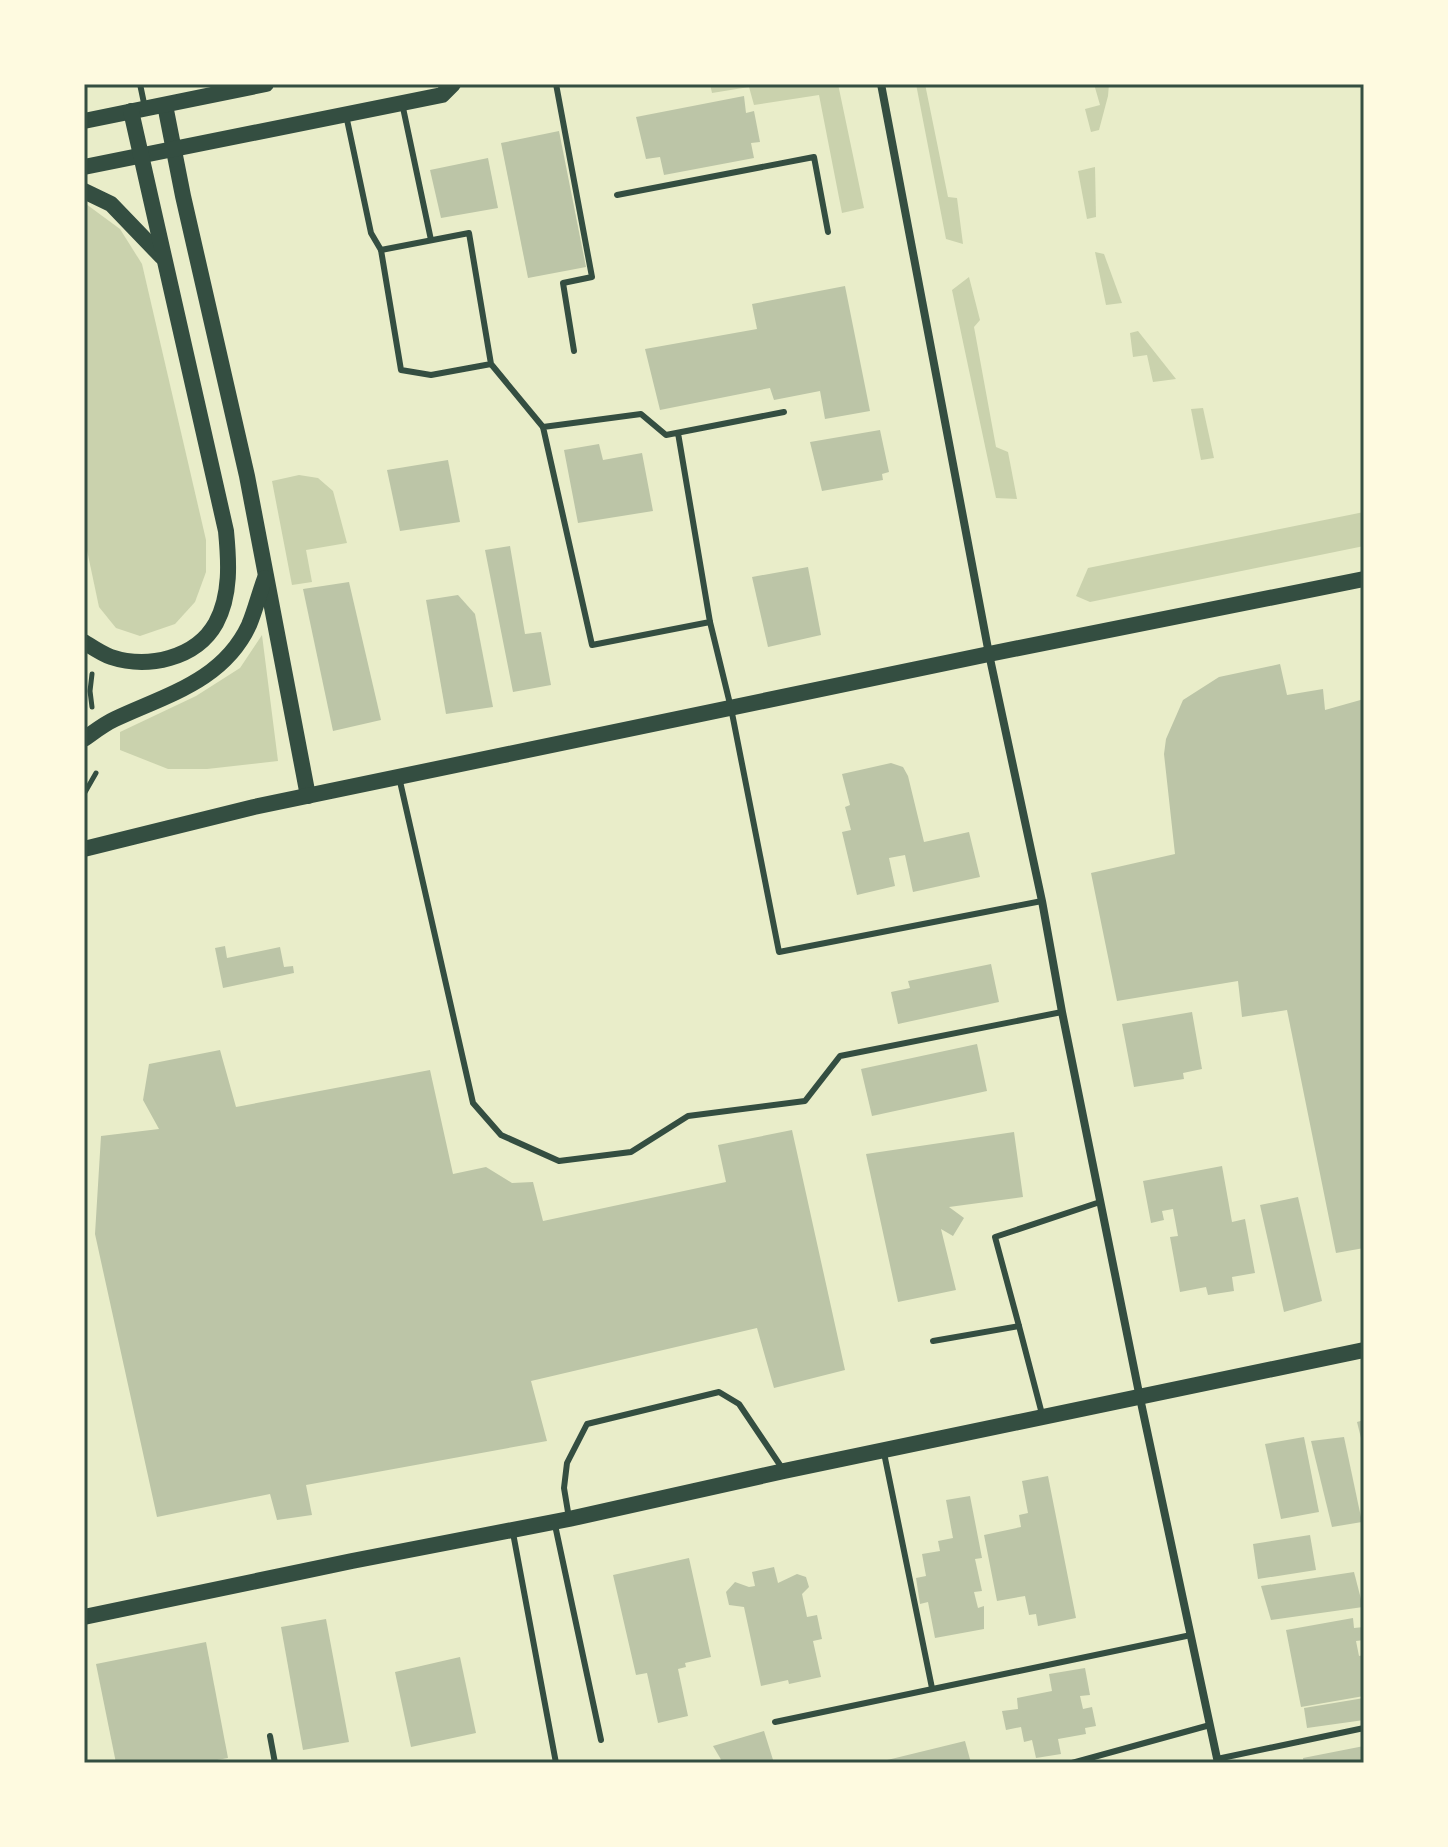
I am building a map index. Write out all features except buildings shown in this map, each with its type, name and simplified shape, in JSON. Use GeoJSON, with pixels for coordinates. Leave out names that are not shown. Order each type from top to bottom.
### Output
{"type":"FeatureCollection","features":[{"type":"Feature","properties":{"kind":"main road"},"geometry":{"type":"LineString","coordinates":[[84,121],[266,84]]}},
{"type":"Feature","properties":{"kind":"main road"},"geometry":{"type":"LineString","coordinates":[[84,167],[442,95],[453,84]]}},
{"type":"Feature","properties":{"kind":"main road"},"geometry":{"type":"LineString","coordinates":[[165,105],[247,476],[308,796]]}},
{"type":"Feature","properties":{"kind":"main road"},"geometry":{"type":"LineString","coordinates":[[84,642],[111,657],[142,663],[172,658],[197,645],[215,624],[224,598],[229,564],[226,531],[140,156],[138,110]]}},
{"type":"Feature","properties":{"kind":"main road"},"geometry":{"type":"LineString","coordinates":[[84,191],[111,204],[164,258]]}},
{"type":"Feature","properties":{"kind":"main road"},"geometry":{"type":"LineString","coordinates":[[84,739],[111,720],[186,688],[218,666],[248,627],[265,576]]}},
{"type":"Feature","properties":{"kind":"main road"},"geometry":{"type":"LineString","coordinates":[[84,849],[254,807],[1364,579]]}},
{"type":"Feature","properties":{"kind":"main road"},"geometry":{"type":"LineString","coordinates":[[84,1617],[562,1520],[1364,1350]]}},
{"type":"Feature","properties":{"kind":"street"},"geometry":{"type":"LineString","coordinates":[[881,84],[989,654],[1042,901],[1140,1398],[1218,1761]]}},
{"type":"Feature","properties":{"kind":"lane"},"geometry":{"type":"LineString","coordinates":[[138,110],[140,84]]}},
{"type":"Feature","properties":{"kind":"lane"},"geometry":{"type":"LineString","coordinates":[[556,84],[592,277],[563,283],[574,351]]}},
{"type":"Feature","properties":{"kind":"lane"},"geometry":{"type":"LineString","coordinates":[[402,102],[431,240]]}},
{"type":"Feature","properties":{"kind":"lane"},"geometry":{"type":"LineString","coordinates":[[345,114],[371,233],[381,250],[401,370],[431,375],[491,364]]}},
{"type":"Feature","properties":{"kind":"lane"},"geometry":{"type":"LineString","coordinates":[[617,195],[814,157],[828,232]]}},
{"type":"Feature","properties":{"kind":"lane"},"geometry":{"type":"LineString","coordinates":[[381,250],[469,233],[491,364],[543,427],[592,645],[710,622]]}},
{"type":"Feature","properties":{"kind":"lane"},"geometry":{"type":"LineString","coordinates":[[543,427],[641,414],[666,435],[784,412]]}},
{"type":"Feature","properties":{"kind":"lane"},"geometry":{"type":"LineString","coordinates":[[678,433],[710,622],[731,708],[779,952],[1042,901]]}},
{"type":"Feature","properties":{"kind":"lane"},"geometry":{"type":"LineString","coordinates":[[399,777],[473,1103],[501,1135],[559,1161],[631,1152],[688,1116],[805,1101],[840,1056],[1062,1012]]}},
{"type":"Feature","properties":{"kind":"lane"},"geometry":{"type":"LineString","coordinates":[[1043,1417],[995,1237],[1100,1202]]}},
{"type":"Feature","properties":{"kind":"lane"},"geometry":{"type":"LineString","coordinates":[[933,1341],[1019,1326]]}},
{"type":"Feature","properties":{"kind":"lane"},"geometry":{"type":"LineString","coordinates":[[601,1740],[562,1520],[567,1463],[587,1424],[719,1392],[739,1404],[784,1471]]}},
{"type":"Feature","properties":{"kind":"lane"},"geometry":{"type":"LineString","coordinates":[[884,1451],[932,1688]]}},
{"type":"Feature","properties":{"kind":"lane"},"geometry":{"type":"LineString","coordinates":[[513,1530],[556,1763]]}},
{"type":"Feature","properties":{"kind":"lane"},"geometry":{"type":"LineString","coordinates":[[775,1722],[1191,1635]]}},
{"type":"Feature","properties":{"kind":"lane"},"geometry":{"type":"LineString","coordinates":[[1072,1763],[1210,1725]]}},
{"type":"Feature","properties":{"kind":"lane"},"geometry":{"type":"LineString","coordinates":[[1218,1761],[1364,1728]]}},
{"type":"Feature","properties":{"kind":"lane"},"geometry":{"type":"LineString","coordinates":[[270,1736],[275,1763]]}},
{"type":"Feature","properties":{"kind":"path"},"geometry":{"type":"LineString","coordinates":[[92,715],[90,691],[93,665]]}},
{"type":"Feature","properties":{"kind":"path"},"geometry":{"type":"LineString","coordinates":[[84,794],[96,773]]}},
{"type":"Feature","properties":{"kind":"green space"},"geometry":{"type":"Polygon","coordinates":[[[710,84],[838,84],[864,208],[842,213],[819,95],[754,105],[749,87],[712,93],[710,84]]]}},
{"type":"Feature","properties":{"kind":"green space"},"geometry":{"type":"Polygon","coordinates":[[[916,84],[925,84],[948,197],[957,198],[963,244],[946,239],[916,84]]]}},
{"type":"Feature","properties":{"kind":"green space"},"geometry":{"type":"Polygon","coordinates":[[[1094,84],[1109,84],[1099,130],[1091,132],[1085,109],[1100,105],[1094,84]]]}},
{"type":"Feature","properties":{"kind":"green space"},"geometry":{"type":"Polygon","coordinates":[[[1095,167],[1096,217],[1087,219],[1078,171],[1095,167]]]}},
{"type":"Feature","properties":{"kind":"green space"},"geometry":{"type":"Polygon","coordinates":[[[84,204],[120,229],[142,264],[206,540],[206,572],[195,602],[175,624],[140,636],[116,628],[99,607],[84,536],[84,204]]]}},
{"type":"Feature","properties":{"kind":"green space"},"geometry":{"type":"Polygon","coordinates":[[[1095,252],[1104,254],[1122,303],[1106,305],[1095,252]]]}},
{"type":"Feature","properties":{"kind":"green space"},"geometry":{"type":"Polygon","coordinates":[[[969,277],[980,320],[974,327],[996,447],[1008,452],[1017,499],[996,498],[952,290],[969,277]]]}},
{"type":"Feature","properties":{"kind":"green space"},"geometry":{"type":"Polygon","coordinates":[[[1138,331],[1176,379],[1153,382],[1147,355],[1133,357],[1130,333],[1138,331]]]}},
{"type":"Feature","properties":{"kind":"green space"},"geometry":{"type":"Polygon","coordinates":[[[1203,408],[1214,458],[1201,460],[1191,409],[1203,408]]]}},
{"type":"Feature","properties":{"kind":"green space"},"geometry":{"type":"Polygon","coordinates":[[[299,475],[318,478],[333,491],[347,543],[306,550],[312,582],[292,585],[272,481],[299,475]]]}},
{"type":"Feature","properties":{"kind":"green space"},"geometry":{"type":"Polygon","coordinates":[[[1364,512],[1364,546],[1090,602],[1076,596],[1088,568],[1364,512]]]}},
{"type":"Feature","properties":{"kind":"green space"},"geometry":{"type":"Polygon","coordinates":[[[262,635],[278,761],[207,769],[168,769],[120,750],[120,732],[196,696],[240,668],[262,635]]]}}]}
